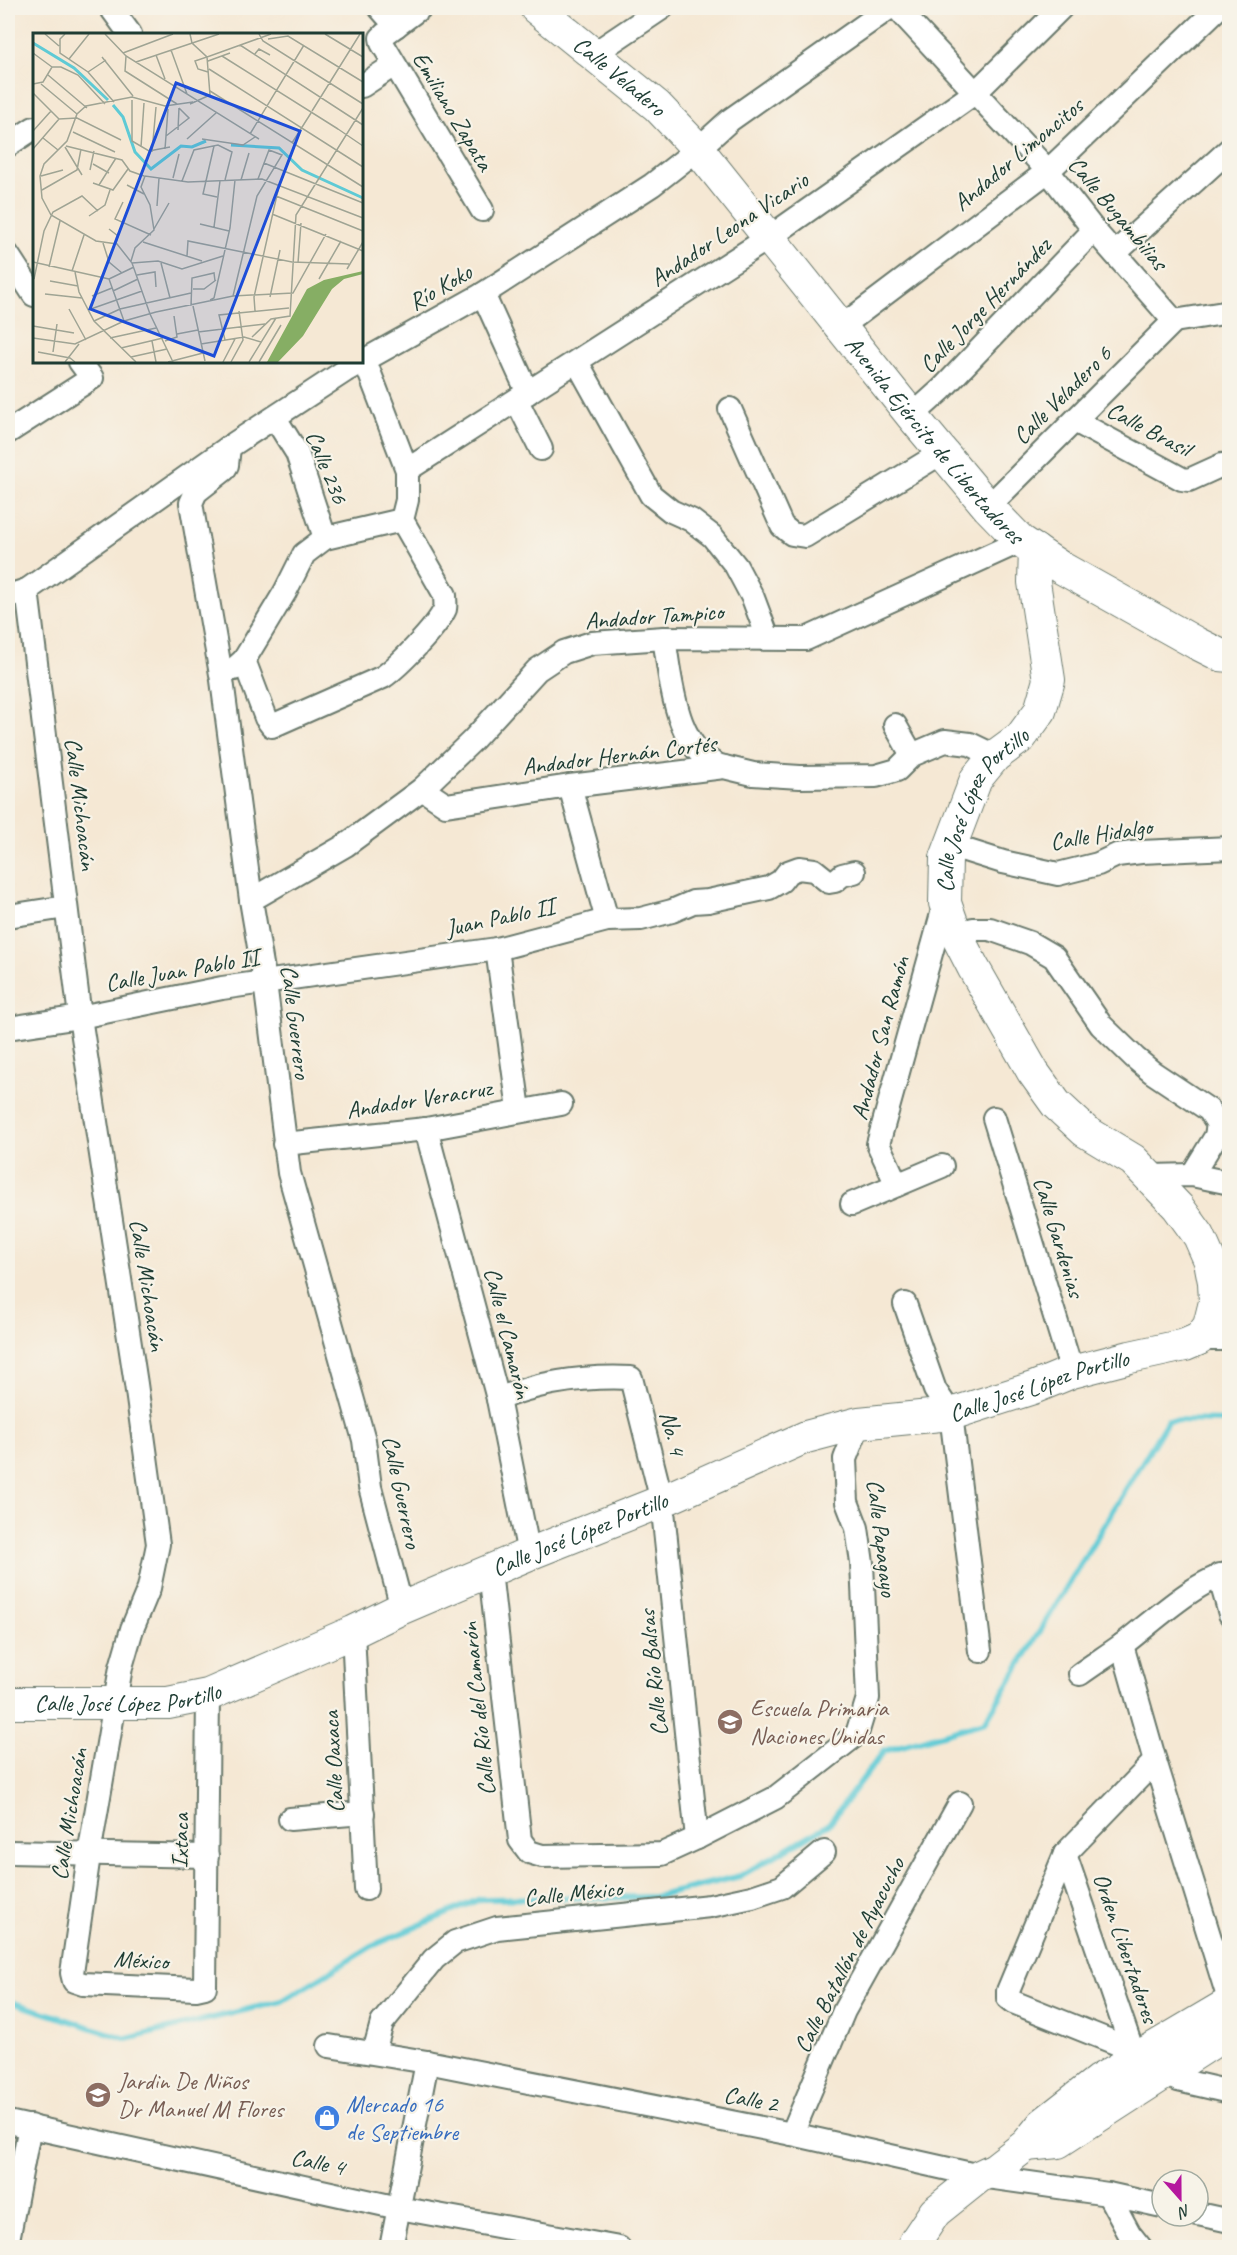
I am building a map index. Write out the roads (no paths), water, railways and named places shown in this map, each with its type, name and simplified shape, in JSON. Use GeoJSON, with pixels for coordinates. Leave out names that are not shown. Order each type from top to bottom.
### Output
{"type":"FeatureCollection","features":[{"type":"Feature","properties":{"kind":"street"},"geometry":{"type":"LineString","coordinates":[[111,8],[129,33]]}},
{"type":"Feature","properties":{"kind":"street","name":"Emiliano Zapata"},"geometry":{"type":"LineString","coordinates":[[380,8],[388,32],[394,65],[482,210]]}},
{"type":"Feature","properties":{"kind":"street"},"geometry":{"type":"LineString","coordinates":[[388,32],[420,8]]}},
{"type":"Feature","properties":{"kind":"street","name":"Calle Veladero"},"geometry":{"type":"LineString","coordinates":[[536,8],[657,106],[698,149]]}},
{"type":"Feature","properties":{"kind":"street"},"geometry":{"type":"LineString","coordinates":[[594,53],[662,8]]}},
{"type":"Feature","properties":{"kind":"street","name":"Río Koko"},"geometry":{"type":"LineString","coordinates":[[363,357],[483,294],[652,185],[730,120],[889,8]]}},
{"type":"Feature","properties":{"kind":"street","name":"Calle Bugambilias"},"geometry":{"type":"LineString","coordinates":[[897,8],[1048,171],[1094,230],[1174,321]]}},
{"type":"Feature","properties":{"kind":"street","name":"Andador Leona Vicario"},"geometry":{"type":"LineString","coordinates":[[407,470],[770,237],[976,92],[1060,8]]}},
{"type":"Feature","properties":{"kind":"street","name":"Andador Limoncitos"},"geometry":{"type":"LineString","coordinates":[[841,327],[1048,171],[1218,8]]}},
{"type":"Feature","properties":{"kind":"street"},"geometry":{"type":"LineString","coordinates":[[363,85],[394,65]]}},
{"type":"Feature","properties":{"kind":"street"},"geometry":{"type":"LineString","coordinates":[[8,145],[33,129]]}},
{"type":"Feature","properties":{"kind":"street","name":"Avenida Ejército de Libertadores"},"geometry":{"type":"LineString","coordinates":[[698,149],[988,507],[1028,545],[1060,567],[1229,660]]}},
{"type":"Feature","properties":{"kind":"street"},"geometry":{"type":"LineString","coordinates":[[1115,254],[1230,149]]}},
{"type":"Feature","properties":{"kind":"street","name":"Calle Jorge Hernández"},"geometry":{"type":"LineString","coordinates":[[912,416],[942,389],[1094,230]]}},
{"type":"Feature","properties":{"kind":"street"},"geometry":{"type":"LineString","coordinates":[[8,255],[33,293]]}},
{"type":"Feature","properties":{"kind":"street"},"geometry":{"type":"LineString","coordinates":[[483,294],[541,449]]}},
{"type":"Feature","properties":{"kind":"street"},"geometry":{"type":"LineString","coordinates":[[1174,321],[1230,312]]}},
{"type":"Feature","properties":{"kind":"street","name":"Calle Veladero 6"},"geometry":{"type":"LineString","coordinates":[[988,507],[1174,321]]}},
{"type":"Feature","properties":{"kind":"street"},"geometry":{"type":"LineString","coordinates":[[577,362],[651,495],[671,511],[691,520],[712,536],[736,566],[753,598],[768,638]]}},
{"type":"Feature","properties":{"kind":"street"},"geometry":{"type":"LineString","coordinates":[[243,660],[266,718],[272,726],[383,677],[398,666],[441,616],[446,607],[445,595],[402,520],[406,500],[407,470],[350,364]]}},
{"type":"Feature","properties":{"kind":"street","name":"Río Koko"},"geometry":{"type":"LineString","coordinates":[[17,593],[229,447],[275,418],[350,364]]}},
{"type":"Feature","properties":{"kind":"street"},"geometry":{"type":"LineString","coordinates":[[8,432],[86,370]]}},
{"type":"Feature","properties":{"kind":"street"},"geometry":{"type":"LineString","coordinates":[[730,409],[782,526],[792,534],[806,536],[943,452]]}},
{"type":"Feature","properties":{"kind":"street","name":"Calle 236"},"geometry":{"type":"LineString","coordinates":[[275,418],[297,453],[325,538]]}},
{"type":"Feature","properties":{"kind":"street","name":"Calle Brasil"},"geometry":{"type":"LineString","coordinates":[[1075,421],[1182,479],[1189,480],[1222,465],[1230,471]]}},
{"type":"Feature","properties":{"kind":"street","name":"Calle Guerrero"},"geometry":{"type":"LineString","coordinates":[[229,447],[227,465],[224,470],[196,492],[191,503],[222,680],[251,900],[265,982],[284,1144],[289,1173],[364,1440],[370,1487],[402,1608]]}},
{"type":"Feature","properties":{"kind":"street"},"geometry":{"type":"LineString","coordinates":[[222,680],[243,660],[285,592],[304,554],[325,538],[402,520]]}},
{"type":"Feature","properties":{"kind":"street","name":"Andador Tampico"},"geometry":{"type":"LineString","coordinates":[[251,900],[346,845],[422,789],[473,740],[537,670],[564,652],[592,643],[664,638],[806,639],[1028,545]]}},
{"type":"Feature","properties":{"kind":"street","name":"Calle José López Portillo"},"geometry":{"type":"LineString","coordinates":[[8,1703],[114,1705],[168,1703],[208,1695],[353,1632],[402,1608],[662,1501],[806,1437],[859,1423],[951,1414],[1033,1388],[1072,1372],[1185,1346],[1199,1339],[1209,1326],[1215,1302],[1210,1261],[1199,1236],[1178,1207],[1134,1160],[1085,1131],[1056,1104],[1033,1072],[956,934],[945,903],[946,858],[949,845],[976,779],[995,756],[1020,737],[1041,711],[1049,680],[1028,545]]}},
{"type":"Feature","properties":{"kind":"street","name":"Calle Michoacán"},"geometry":{"type":"LineString","coordinates":[[17,593],[66,907],[80,1017],[158,1544],[149,1588],[132,1629],[121,1667],[89,1855],[72,1973],[74,1982]]}},
{"type":"Feature","properties":{"kind":"street"},"geometry":{"type":"LineString","coordinates":[[664,638],[673,694],[683,725],[698,753],[724,767]]}},
{"type":"Feature","properties":{"kind":"street"},"geometry":{"type":"LineString","coordinates":[[894,725],[912,755]]}},
{"type":"Feature","properties":{"kind":"street","name":"Andador Hernán Cortés"},"geometry":{"type":"LineString","coordinates":[[422,789],[446,805],[570,786],[724,767],[753,774],[800,777],[876,776],[897,770],[912,755],[945,741],[970,744],[995,756]]}},
{"type":"Feature","properties":{"kind":"street"},"geometry":{"type":"LineString","coordinates":[[570,786],[608,920],[640,919],[672,911],[693,902],[708,902],[769,888],[781,881],[788,872],[799,868],[813,870],[829,882],[854,872]]}},
{"type":"Feature","properties":{"kind":"street","name":"Calle Hidalgo"},"geometry":{"type":"LineString","coordinates":[[949,845],[1002,862],[1058,874],[1098,864],[1117,855],[1230,848]]}},
{"type":"Feature","properties":{"kind":"street","name":"Andador San Ramón"},"geometry":{"type":"LineString","coordinates":[[897,1185],[878,1144],[945,903]]}},
{"type":"Feature","properties":{"kind":"street"},"geometry":{"type":"LineString","coordinates":[[8,916],[66,907]]}},
{"type":"Feature","properties":{"kind":"street","name":"Juan Pablo II"},"geometry":{"type":"LineString","coordinates":[[402,963],[497,949],[608,920]]}},
{"type":"Feature","properties":{"kind":"street"},"geometry":{"type":"LineString","coordinates":[[956,934],[973,929],[990,929],[1030,944],[1054,957],[1101,1025],[1135,1058],[1170,1085],[1209,1110],[1218,1124],[1216,1136],[1192,1174]]}},
{"type":"Feature","properties":{"kind":"street"},"geometry":{"type":"LineString","coordinates":[[497,949],[519,1110]]}},
{"type":"Feature","properties":{"kind":"street","name":"Calle Juan Pablo II"},"geometry":{"type":"LineString","coordinates":[[8,1028],[80,1017],[222,988],[402,963]]}},
{"type":"Feature","properties":{"kind":"street","name":"Andador Veracruz"},"geometry":{"type":"LineString","coordinates":[[284,1144],[426,1129],[561,1104]]}},
{"type":"Feature","properties":{"kind":"street","name":"Calle Gardenias"},"geometry":{"type":"LineString","coordinates":[[994,1118],[1072,1372]]}},
{"type":"Feature","properties":{"kind":"street","name":"Calle el Camarón"},"geometry":{"type":"LineString","coordinates":[[426,1129],[498,1399],[529,1554]]}},
{"type":"Feature","properties":{"kind":"street"},"geometry":{"type":"LineString","coordinates":[[852,1204],[942,1166]]}},
{"type":"Feature","properties":{"kind":"street"},"geometry":{"type":"LineString","coordinates":[[1151,1176],[1192,1174],[1230,1183]]}},
{"type":"Feature","properties":{"kind":"street"},"geometry":{"type":"LineString","coordinates":[[905,1304],[935,1390],[951,1414],[980,1651]]}},
{"type":"Feature","properties":{"kind":"street"},"geometry":{"type":"LineString","coordinates":[[1199,1339],[1230,1339]]}},
{"type":"Feature","properties":{"kind":"street","name":"No. 4"},"geometry":{"type":"LineString","coordinates":[[498,1399],[551,1383],[584,1378],[631,1377],[662,1501]]}},
{"type":"Feature","properties":{"kind":"street","name":"Calle Papagayo"},"geometry":{"type":"LineString","coordinates":[[520,1840],[528,1852],[542,1856],[662,1854],[697,1839],[775,1798],[857,1734],[868,1698],[862,1563],[857,1528],[847,1502],[845,1459],[859,1423]]}},
{"type":"Feature","properties":{"kind":"street","name":"Calle Río Balsas"},"geometry":{"type":"LineString","coordinates":[[662,1501],[697,1839]]}},
{"type":"Feature","properties":{"kind":"street","name":"Calle Río del Camarón"},"geometry":{"type":"LineString","coordinates":[[490,1571],[520,1840]]}},
{"type":"Feature","properties":{"kind":"street"},"geometry":{"type":"LineString","coordinates":[[1080,1674],[1122,1645],[1166,1610],[1224,1574],[1230,1614]]}},
{"type":"Feature","properties":{"kind":"street","name":"Calle Oaxaca"},"geometry":{"type":"LineString","coordinates":[[353,1632],[366,1889]]}},
{"type":"Feature","properties":{"kind":"street"},"geometry":{"type":"LineString","coordinates":[[914,2247],[935,2212],[980,2176],[994,2169],[1026,2145],[1043,2124],[1098,2081],[1134,2055],[1230,2003],[1155,1761],[1122,1645]]}},
{"type":"Feature","properties":{"kind":"street","name":"Ixtaca"},"geometry":{"type":"LineString","coordinates":[[205,1987],[208,1695]]}},
{"type":"Feature","properties":{"kind":"street"},"geometry":{"type":"LineString","coordinates":[[1134,2055],[1013,2002],[1008,1998],[1008,1991],[1065,1854],[1155,1761]]}},
{"type":"Feature","properties":{"kind":"street","name":"Calle Batallón de Ayacucho"},"geometry":{"type":"LineString","coordinates":[[792,2134],[844,2011],[960,1803]]}},
{"type":"Feature","properties":{"kind":"street"},"geometry":{"type":"LineString","coordinates":[[290,1819],[363,1813]]}},
{"type":"Feature","properties":{"kind":"street"},"geometry":{"type":"LineString","coordinates":[[8,1852],[207,1856]]}},
{"type":"Feature","properties":{"kind":"street","name":"Calle México"},"geometry":{"type":"LineString","coordinates":[[374,2052],[382,2023],[434,1959],[455,1942],[497,1928],[710,1906],[752,1897],[782,1887],[824,1852]]}},
{"type":"Feature","properties":{"kind":"street","name":"Orden Libertadores"},"geometry":{"type":"LineString","coordinates":[[1065,1854],[1134,2055]]}},
{"type":"Feature","properties":{"kind":"street","name":"México"},"geometry":{"type":"LineString","coordinates":[[74,1982],[184,1989],[205,1987]]}},
{"type":"Feature","properties":{"kind":"street"},"geometry":{"type":"LineString","coordinates":[[1026,2145],[1058,2142],[1230,2031]]}},
{"type":"Feature","properties":{"kind":"street","name":"Calle 2"},"geometry":{"type":"LineString","coordinates":[[329,2046],[427,2062],[792,2134],[980,2176],[1108,2194],[1150,2203]]}},
{"type":"Feature","properties":{"kind":"street"},"geometry":{"type":"LineString","coordinates":[[391,2247],[427,2062]]}},
{"type":"Feature","properties":{"kind":"street"},"geometry":{"type":"LineString","coordinates":[[1163,2073],[1178,2080],[1230,2092]]}},
{"type":"Feature","properties":{"kind":"street","name":"Calle 4"},"geometry":{"type":"LineString","coordinates":[[8,2122],[399,2208],[619,2247]]}},
{"type":"Feature","properties":{"kind":"street"},"geometry":{"type":"LineString","coordinates":[[8,2240],[30,2126]]}},
{"type":"Feature","properties":{"kind":"street"},"geometry":{"type":"LineString","coordinates":[[1108,2194],[1129,2233],[1142,2247]]}},
{"type":"Feature","properties":{"kind":"street"},"geometry":{"type":"LineString","coordinates":[[1210,2217],[1230,2221]]}},
{"type":"Feature","properties":{"kind":"waterway"},"geometry":{"type":"LineString","coordinates":[[8,2001],[127,2039],[282,2001],[372,1946],[480,1899],[655,1897],[740,1876],[828,1825],[884,1751],[985,1722],[1168,1420],[1230,1421]]}},
{"type":"Feature","properties":{"kind":"place","name":"Escuela Primaria Naciones Unidas"},"geometry":{"type":"Point","coordinates":[730,1722]}},
{"type":"Feature","properties":{"kind":"place","name":"Jardin De Niños Dr Manuel M Flores"},"geometry":{"type":"Point","coordinates":[98,2095]}},
{"type":"Feature","properties":{"kind":"place","name":"Mercado 16 de Septiembre"},"geometry":{"type":"Point","coordinates":[327,2118]}}]}
